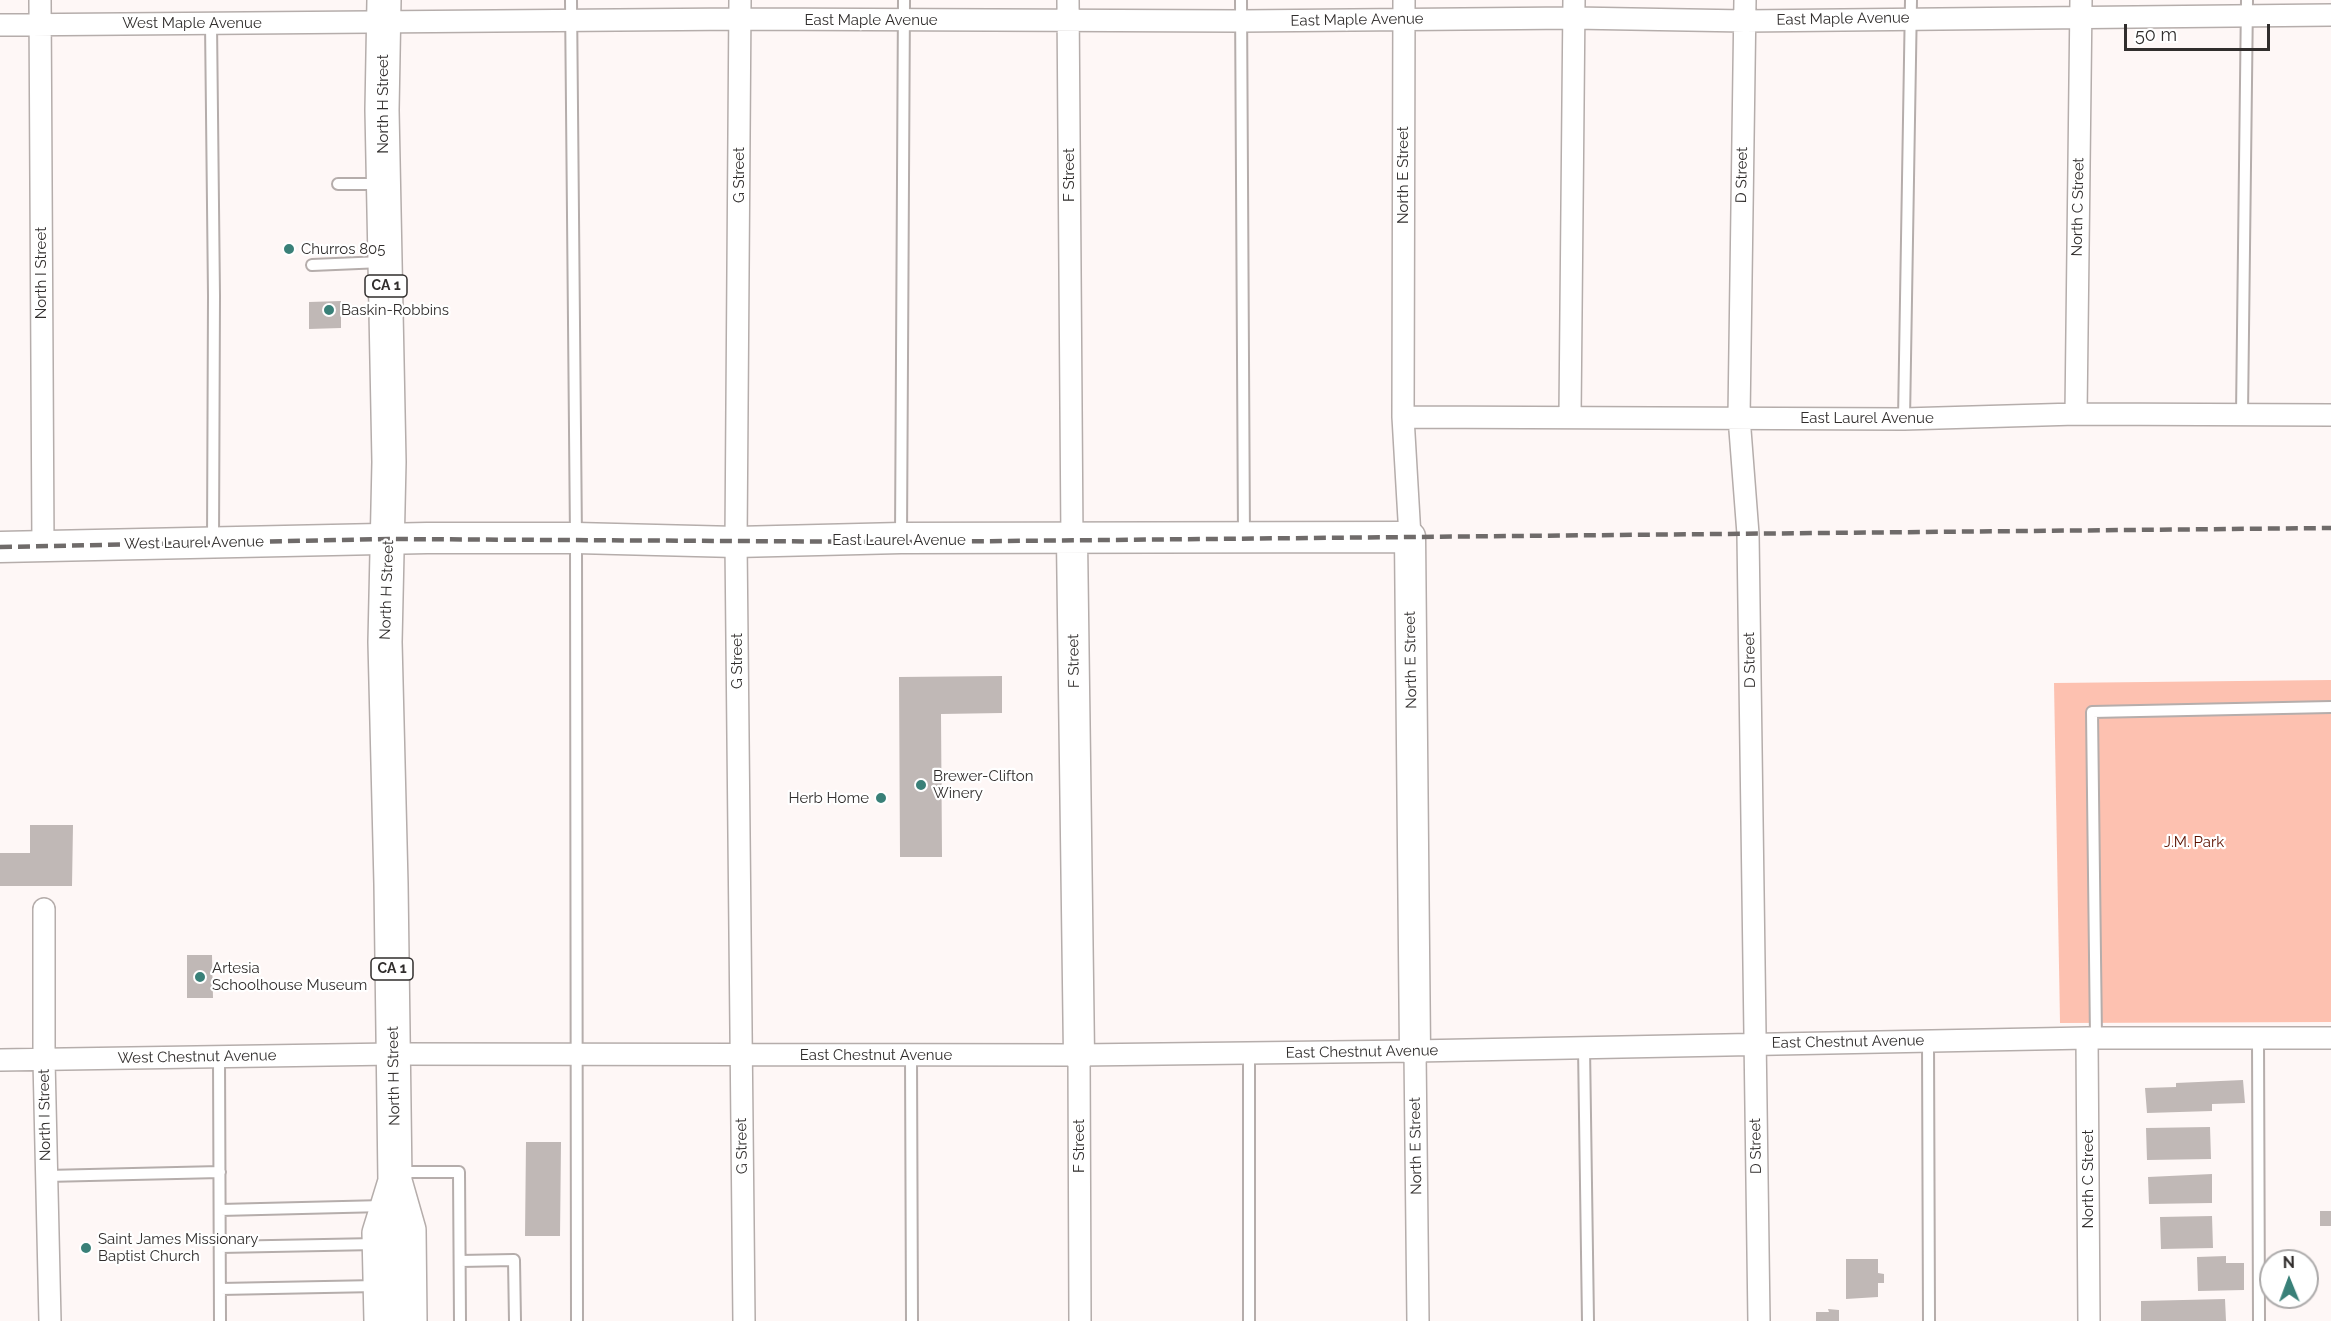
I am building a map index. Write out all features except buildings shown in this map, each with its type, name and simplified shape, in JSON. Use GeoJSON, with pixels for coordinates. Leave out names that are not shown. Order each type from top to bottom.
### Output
{"type":"FeatureCollection","features":[{"type":"Feature","properties":{"kind":"highway","name":"North H Street"},"geometry":{"type":"LineString","coordinates":[[381,1321],[379,1233],[392,1186],[393,1054],[385,642],[389,539],[384,11]]}},
{"type":"Feature","properties":{"kind":"highway","name":"North H Street"},"geometry":{"type":"LineString","coordinates":[[392,1186],[409,1230],[410,1321]]}},
{"type":"Feature","properties":{"kind":"street","name":"North I Street"},"geometry":{"type":"LineString","coordinates":[[40,0],[43,546]]}},
{"type":"Feature","properties":{"kind":"street","name":"North C Street"},"geometry":{"type":"LineString","coordinates":[[2076,414],[2081,8]]}},
{"type":"Feature","properties":{"kind":"street","name":"G Street"},"geometry":{"type":"LineString","coordinates":[[740,9],[736,542],[744,1321]]}},
{"type":"Feature","properties":{"kind":"street","name":"East Maple Avenue"},"geometry":{"type":"LineString","coordinates":[[384,11],[1068,10],[1241,21],[1403,9],[2247,9],[2331,15]]}},
{"type":"Feature","properties":{"kind":"street","name":"North E Street"},"geometry":{"type":"LineString","coordinates":[[1403,9],[1403,417],[1410,537],[1418,1321]]}},
{"type":"Feature","properties":{"kind":"street"},"geometry":{"type":"LineString","coordinates":[[1570,416],[1574,9]]}},
{"type":"Feature","properties":{"kind":"street","name":"F Street"},"geometry":{"type":"LineString","coordinates":[[1068,10],[1080,1321]]}},
{"type":"Feature","properties":{"kind":"street","name":"D Street"},"geometry":{"type":"LineString","coordinates":[[1745,10],[1738,417],[1748,534],[1759,1321]]}},
{"type":"Feature","properties":{"kind":"street","name":"West Maple Avenue"},"geometry":{"type":"LineString","coordinates":[[0,25],[211,23],[384,11]]}},
{"type":"Feature","properties":{"kind":"street","name":"East Laurel Avenue"},"geometry":{"type":"LineString","coordinates":[[1403,417],[1904,419],[2076,414],[2331,415]]}},
{"type":"Feature","properties":{"kind":"street","name":"East Laurel Avenue"},"geometry":{"type":"LineString","coordinates":[[389,539],[576,538],[736,542],[1410,537]]}},
{"type":"Feature","properties":{"kind":"street","name":"West Laurel Avenue"},"geometry":{"type":"LineString","coordinates":[[0,547],[389,539]]}},
{"type":"Feature","properties":{"kind":"street","name":"North I Street"},"geometry":{"type":"LineString","coordinates":[[44,909],[44,1060],[50,1321]]}},
{"type":"Feature","properties":{"kind":"street","name":"North C Street"},"geometry":{"type":"LineString","coordinates":[[2089,1321],[2092,1038]]}},
{"type":"Feature","properties":{"kind":"street","name":"East Chestnut Avenue"},"geometry":{"type":"LineString","coordinates":[[393,1054],[1078,1055],[2092,1038],[2331,1038]]}},
{"type":"Feature","properties":{"kind":"street","name":"West Chestnut Avenue"},"geometry":{"type":"LineString","coordinates":[[0,1060],[393,1054]]}},
{"type":"Feature","properties":{"kind":"lane"},"geometry":{"type":"LineString","coordinates":[[1241,0],[1244,539]]}},
{"type":"Feature","properties":{"kind":"lane"},"geometry":{"type":"LineString","coordinates":[[1904,419],[1911,9]]}},
{"type":"Feature","properties":{"kind":"lane"},"geometry":{"type":"LineString","coordinates":[[2242,414],[2247,9]]}},
{"type":"Feature","properties":{"kind":"lane"},"geometry":{"type":"LineString","coordinates":[[571,10],[576,538],[577,1321]]}},
{"type":"Feature","properties":{"kind":"lane"},"geometry":{"type":"LineString","coordinates":[[901,540],[904,10]]}},
{"type":"Feature","properties":{"kind":"lane"},"geometry":{"type":"LineString","coordinates":[[211,23],[214,285],[213,543]]}},
{"type":"Feature","properties":{"kind":"lane"},"geometry":{"type":"LineString","coordinates":[[338,184],[384,184]]}},
{"type":"Feature","properties":{"kind":"lane"},"geometry":{"type":"LineString","coordinates":[[312,265],[385,262]]}},
{"type":"Feature","properties":{"kind":"lane"},"geometry":{"type":"LineString","coordinates":[[2092,1038],[2092,711],[2331,707]]}},
{"type":"Feature","properties":{"kind":"lane"},"geometry":{"type":"LineString","coordinates":[[2258,1038],[2259,1321]]}},
{"type":"Feature","properties":{"kind":"lane"},"geometry":{"type":"LineString","coordinates":[[1928,1041],[1929,1321]]}},
{"type":"Feature","properties":{"kind":"lane"},"geometry":{"type":"LineString","coordinates":[[1584,1047],[1587,1321]]}},
{"type":"Feature","properties":{"kind":"lane"},"geometry":{"type":"LineString","coordinates":[[1249,1053],[1249,1321]]}},
{"type":"Feature","properties":{"kind":"lane"},"geometry":{"type":"LineString","coordinates":[[911,1055],[912,1321]]}},
{"type":"Feature","properties":{"kind":"lane"},"geometry":{"type":"LineString","coordinates":[[219,1057],[220,1321]]}},
{"type":"Feature","properties":{"kind":"lane"},"geometry":{"type":"LineString","coordinates":[[46,1176],[220,1172]]}},
{"type":"Feature","properties":{"kind":"lane"},"geometry":{"type":"LineString","coordinates":[[220,1210],[392,1186],[459,1173],[460,1321]]}},
{"type":"Feature","properties":{"kind":"lane"},"geometry":{"type":"LineString","coordinates":[[220,1247],[380,1244]]}},
{"type":"Feature","properties":{"kind":"lane"},"geometry":{"type":"LineString","coordinates":[[460,1262],[514,1260],[515,1321]]}},
{"type":"Feature","properties":{"kind":"lane"},"geometry":{"type":"LineString","coordinates":[[220,1288],[380,1286]]}},
{"type":"Feature","properties":{"kind":"green space","name":"J.M. Park"},"geometry":{"type":"Polygon","coordinates":[[[2331,680],[2331,1022],[2060,1023],[2054,683],[2331,680]]]}},
{"type":"Feature","properties":{"kind":"railway"},"geometry":{"type":"LineString","coordinates":[[0,547],[389,539],[901,542],[2331,528]]}},
{"type":"Feature","properties":{"kind":"place","name":"Churros 805"},"geometry":{"type":"Point","coordinates":[289,249]}},
{"type":"Feature","properties":{"kind":"place","name":"Baskin-Robbins"},"geometry":{"type":"Point","coordinates":[329,310]}},
{"type":"Feature","properties":{"kind":"place","name":"Brewer-Clifton Winery"},"geometry":{"type":"Point","coordinates":[921,785]}},
{"type":"Feature","properties":{"kind":"place","name":"Herb Home"},"geometry":{"type":"Point","coordinates":[881,798]}},
{"type":"Feature","properties":{"kind":"place","name":"Artesia Schoolhouse Museum"},"geometry":{"type":"Point","coordinates":[200,977]}},
{"type":"Feature","properties":{"kind":"place","name":"Saint James Missionary Baptist Church"},"geometry":{"type":"Point","coordinates":[86,1248]}}]}
